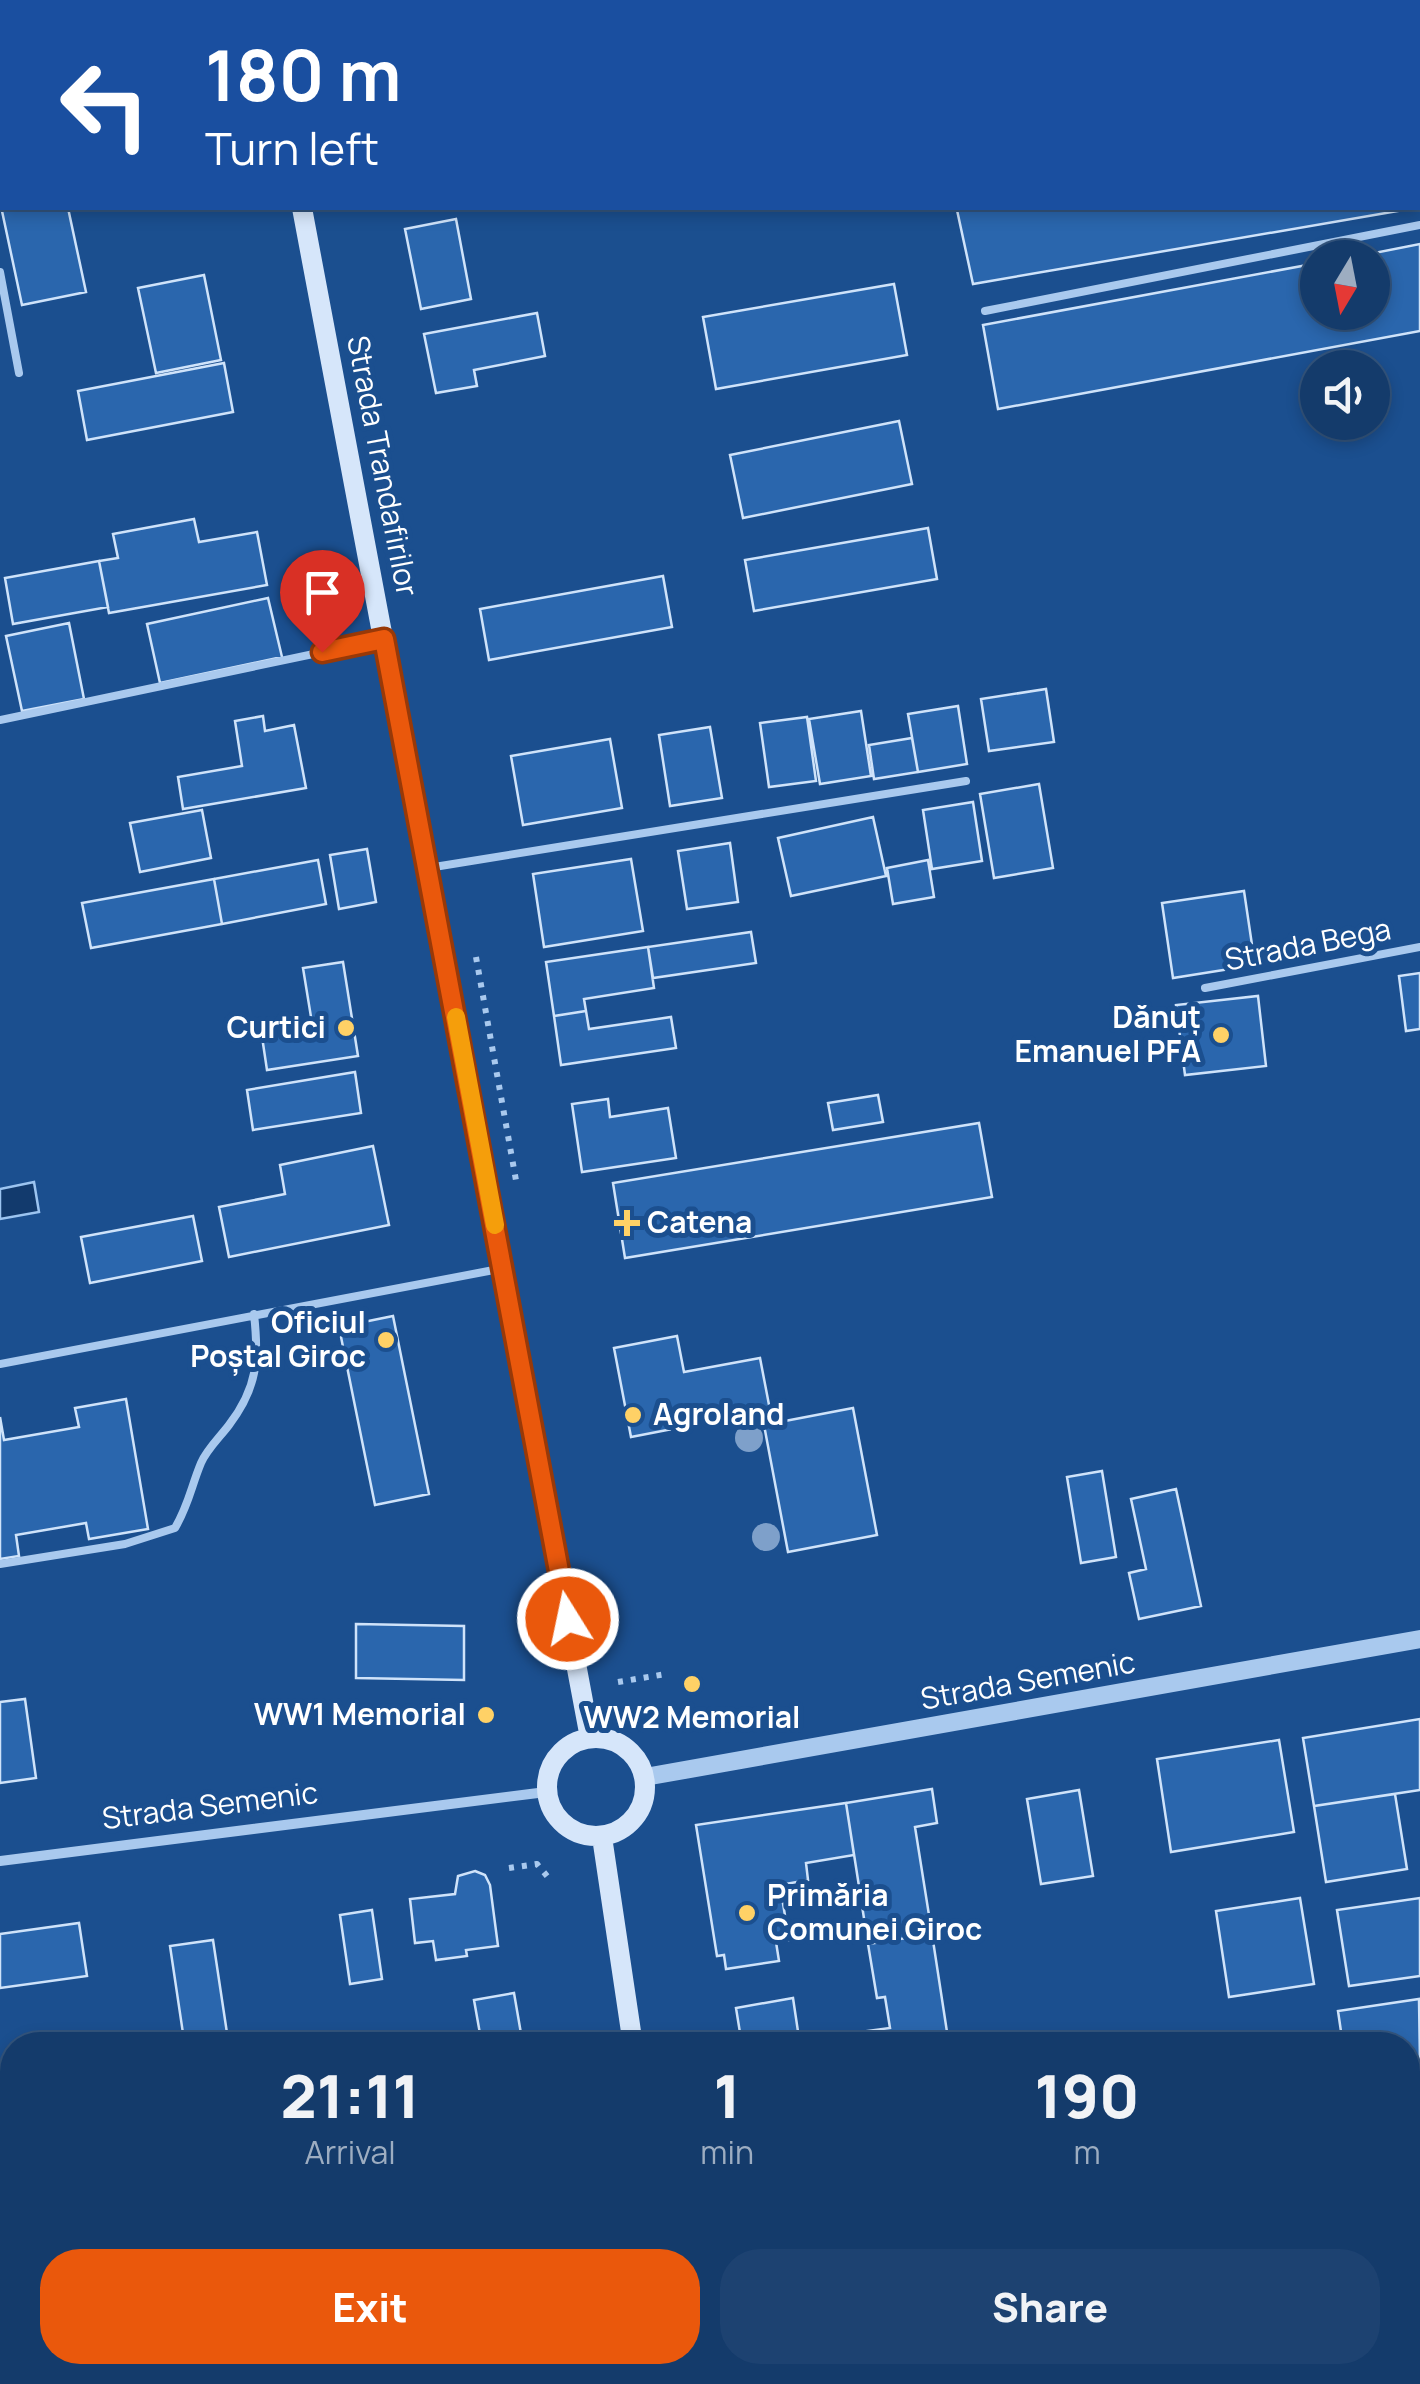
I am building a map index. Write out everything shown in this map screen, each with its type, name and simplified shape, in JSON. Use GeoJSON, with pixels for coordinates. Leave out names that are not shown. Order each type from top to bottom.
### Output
{"type":"FeatureCollection","features":[{"type":"Feature","properties":{"kind":"main road","name":"Strada Trandafirilor"},"geometry":{"type":"LineString","coordinates":[[302,210],[590,1738]]}},
{"type":"Feature","properties":{"kind":"main road"},"geometry":{"type":"LineString","coordinates":[[590,1738],[605,1738],[631,1752],[645,1777],[646,1794],[631,1823],[602,1837],[586,1836],[559,1820],[546,1792],[553,1762],[576,1742],[590,1738]]}},
{"type":"Feature","properties":{"kind":"main road"},"geometry":{"type":"LineString","coordinates":[[602,1837],[631,2032]]}},
{"type":"Feature","properties":{"kind":"street","name":"Strada Semenic"},"geometry":{"type":"LineString","coordinates":[[645,1777],[1420,1639]]}},
{"type":"Feature","properties":{"kind":"street","name":"Strada Semenic"},"geometry":{"type":"LineString","coordinates":[[0,1862],[546,1792]]}},
{"type":"Feature","properties":{"kind":"lane"},"geometry":{"type":"LineString","coordinates":[[985,311],[1420,225]]}},
{"type":"Feature","properties":{"kind":"lane"},"geometry":{"type":"LineString","coordinates":[[0,272],[18,373]]}},
{"type":"Feature","properties":{"kind":"lane"},"geometry":{"type":"LineString","coordinates":[[0,720],[384,639]]}},
{"type":"Feature","properties":{"kind":"lane"},"geometry":{"type":"LineString","coordinates":[[428,868],[966,781]]}},
{"type":"Feature","properties":{"kind":"lane","name":"Strada Bega"},"geometry":{"type":"LineString","coordinates":[[1205,988],[1420,947]]}},
{"type":"Feature","properties":{"kind":"lane"},"geometry":{"type":"LineString","coordinates":[[0,1364],[504,1268]]}},
{"type":"Feature","properties":{"kind":"lane"},"geometry":{"type":"LineString","coordinates":[[0,1564],[125,1544],[174,1528],[189,1504],[202,1460],[232,1422],[251,1384],[259,1358],[254,1314]]}},
{"type":"Feature","properties":{"kind":"path"},"geometry":{"type":"LineString","coordinates":[[618,1682],[666,1674]]}},
{"type":"Feature","properties":{"kind":"path"},"geometry":{"type":"LineString","coordinates":[[509,1868],[537,1864],[552,1882]]}},
{"type":"Feature","properties":{"kind":"water"},"geometry":{"type":"Polygon","coordinates":[[[34,1182],[39,1212],[0,1219],[0,1189],[34,1182]]]}},
{"type":"Feature","properties":{"kind":"building"},"geometry":{"type":"Polygon","coordinates":[[[68,210],[86,292],[22,305],[2,211],[68,210]]]}},
{"type":"Feature","properties":{"kind":"building"},"geometry":{"type":"Polygon","coordinates":[[[957,210],[1403,210],[973,284],[957,210]]]}},
{"type":"Feature","properties":{"kind":"building"},"geometry":{"type":"Polygon","coordinates":[[[456,219],[471,299],[421,309],[405,229],[456,219]]]}},
{"type":"Feature","properties":{"kind":"building"},"geometry":{"type":"Polygon","coordinates":[[[1420,244],[1420,331],[1300,350],[1300,353],[998,409],[983,325],[1300,266],[1300,330],[1390,330],[1390,250],[1420,244]]]}},
{"type":"Feature","properties":{"kind":"building"},"geometry":{"type":"Polygon","coordinates":[[[204,275],[221,360],[156,373],[138,288],[204,275]]]}},
{"type":"Feature","properties":{"kind":"building"},"geometry":{"type":"Polygon","coordinates":[[[894,284],[907,355],[716,389],[703,317],[894,284]]]}},
{"type":"Feature","properties":{"kind":"building"},"geometry":{"type":"Polygon","coordinates":[[[537,313],[545,356],[474,370],[477,386],[436,393],[424,334],[537,313]]]}},
{"type":"Feature","properties":{"kind":"building"},"geometry":{"type":"Polygon","coordinates":[[[224,363],[233,412],[87,440],[78,391],[224,363]]]}},
{"type":"Feature","properties":{"kind":"building"},"geometry":{"type":"Polygon","coordinates":[[[899,421],[912,484],[743,518],[730,455],[899,421]]]}},
{"type":"Feature","properties":{"kind":"building"},"geometry":{"type":"Polygon","coordinates":[[[194,519],[199,542],[257,532],[267,585],[109,613],[99,561],[118,558],[113,534],[194,519]]]}},
{"type":"Feature","properties":{"kind":"building"},"geometry":{"type":"Polygon","coordinates":[[[928,528],[937,579],[754,611],[745,560],[928,528]]]}},
{"type":"Feature","properties":{"kind":"building"},"geometry":{"type":"Polygon","coordinates":[[[99,561],[108,607],[13,624],[5,578],[99,561]]]}},
{"type":"Feature","properties":{"kind":"building"},"geometry":{"type":"Polygon","coordinates":[[[663,576],[672,627],[489,660],[480,609],[663,576]]]}},
{"type":"Feature","properties":{"kind":"building"},"geometry":{"type":"Polygon","coordinates":[[[268,598],[282,657],[160,683],[147,624],[268,598]]]}},
{"type":"Feature","properties":{"kind":"building"},"geometry":{"type":"Polygon","coordinates":[[[69,623],[84,699],[22,711],[6,636],[69,623]]]}},
{"type":"Feature","properties":{"kind":"building"},"geometry":{"type":"Polygon","coordinates":[[[1046,689],[1054,742],[989,751],[981,699],[1046,689]]]}},
{"type":"Feature","properties":{"kind":"building"},"geometry":{"type":"Polygon","coordinates":[[[958,706],[967,764],[918,772],[908,714],[958,706]]]}},
{"type":"Feature","properties":{"kind":"building"},"geometry":{"type":"Polygon","coordinates":[[[861,711],[871,776],[820,784],[809,719],[861,711]]]}},
{"type":"Feature","properties":{"kind":"building"},"geometry":{"type":"Polygon","coordinates":[[[263,716],[265,731],[294,725],[306,788],[183,809],[178,777],[242,766],[235,721],[263,716]]]}},
{"type":"Feature","properties":{"kind":"building"},"geometry":{"type":"Polygon","coordinates":[[[807,717],[816,781],[769,787],[760,723],[807,717]]]}},
{"type":"Feature","properties":{"kind":"building"},"geometry":{"type":"Polygon","coordinates":[[[710,727],[722,798],[670,806],[659,735],[710,727]]]}},
{"type":"Feature","properties":{"kind":"building"},"geometry":{"type":"Polygon","coordinates":[[[912,738],[918,772],[874,779],[869,745],[912,738]]]}},
{"type":"Feature","properties":{"kind":"building"},"geometry":{"type":"Polygon","coordinates":[[[610,739],[622,808],[523,825],[511,756],[610,739]]]}},
{"type":"Feature","properties":{"kind":"building"},"geometry":{"type":"Polygon","coordinates":[[[1039,784],[1053,868],[994,878],[980,794],[1039,784]]]}},
{"type":"Feature","properties":{"kind":"building"},"geometry":{"type":"Polygon","coordinates":[[[973,802],[982,861],[932,869],[923,810],[973,802]]]}},
{"type":"Feature","properties":{"kind":"building"},"geometry":{"type":"Polygon","coordinates":[[[202,810],[211,858],[140,872],[130,823],[202,810]]]}},
{"type":"Feature","properties":{"kind":"building"},"geometry":{"type":"Polygon","coordinates":[[[873,817],[886,876],[791,896],[778,838],[873,817]]]}},
{"type":"Feature","properties":{"kind":"building"},"geometry":{"type":"Polygon","coordinates":[[[730,843],[738,902],[687,909],[678,851],[730,843]]]}},
{"type":"Feature","properties":{"kind":"building"},"geometry":{"type":"Polygon","coordinates":[[[367,849],[376,902],[339,909],[330,855],[367,849]]]}},
{"type":"Feature","properties":{"kind":"building"},"geometry":{"type":"Polygon","coordinates":[[[631,859],[643,931],[544,947],[533,874],[631,859]]]}},
{"type":"Feature","properties":{"kind":"building"},"geometry":{"type":"Polygon","coordinates":[[[318,860],[326,904],[222,924],[214,879],[318,860]]]}},
{"type":"Feature","properties":{"kind":"building"},"geometry":{"type":"Polygon","coordinates":[[[928,860],[934,897],[893,904],[887,868],[928,860]]]}},
{"type":"Feature","properties":{"kind":"building"},"geometry":{"type":"Polygon","coordinates":[[[214,879],[222,924],[91,948],[82,903],[214,879]]]}},
{"type":"Feature","properties":{"kind":"building"},"geometry":{"type":"Polygon","coordinates":[[[1244,891],[1255,965],[1173,978],[1162,903],[1244,891]]]}},
{"type":"Feature","properties":{"kind":"building"},"geometry":{"type":"Polygon","coordinates":[[[751,932],[756,963],[653,978],[648,947],[751,932]]]}},
{"type":"Feature","properties":{"kind":"building"},"geometry":{"type":"Polygon","coordinates":[[[648,947],[654,988],[584,999],[586,1011],[554,1016],[546,962],[648,947]]]}},
{"type":"Feature","properties":{"kind":"building"},"geometry":{"type":"Polygon","coordinates":[[[343,962],[358,1056],[267,1070],[261,1030],[312,1023],[303,968],[343,962]]]}},
{"type":"Feature","properties":{"kind":"building"},"geometry":{"type":"Polygon","coordinates":[[[1420,973],[1420,1029],[1406,1031],[1399,976],[1420,973]]]}},
{"type":"Feature","properties":{"kind":"building","name":"Dănuț Emanuel PFA"},"geometry":{"type":"Polygon","coordinates":[[[1258,996],[1266,1066],[1185,1075],[1176,1005],[1258,996]]]}},
{"type":"Feature","properties":{"kind":"building"},"geometry":{"type":"Polygon","coordinates":[[[586,1011],[589,1029],[671,1017],[676,1048],[561,1065],[554,1016],[586,1011]]]}},
{"type":"Feature","properties":{"kind":"building"},"geometry":{"type":"Polygon","coordinates":[[[355,1072],[361,1113],[253,1130],[247,1090],[355,1072]]]}},
{"type":"Feature","properties":{"kind":"building"},"geometry":{"type":"Polygon","coordinates":[[[878,1095],[883,1122],[833,1130],[828,1103],[878,1095]]]}},
{"type":"Feature","properties":{"kind":"building"},"geometry":{"type":"Polygon","coordinates":[[[608,1099],[610,1117],[668,1108],[676,1158],[582,1172],[572,1104],[608,1099]]]}},
{"type":"Feature","properties":{"kind":"building"},"geometry":{"type":"Polygon","coordinates":[[[979,1123],[992,1197],[625,1258],[613,1183],[979,1123]]]}},
{"type":"Feature","properties":{"kind":"building"},"geometry":{"type":"Polygon","coordinates":[[[373,1146],[389,1225],[229,1257],[219,1207],[285,1194],[280,1165],[373,1146]]]}},
{"type":"Feature","properties":{"kind":"building"},"geometry":{"type":"Polygon","coordinates":[[[193,1216],[202,1261],[90,1283],[81,1237],[193,1216]]]}},
{"type":"Feature","properties":{"kind":"building"},"geometry":{"type":"Polygon","coordinates":[[[393,1316],[429,1494],[375,1505],[339,1327],[393,1316]]]}},
{"type":"Feature","properties":{"kind":"building"},"geometry":{"type":"Polygon","coordinates":[[[677,1336],[684,1372],[760,1358],[770,1410],[631,1437],[614,1348],[677,1336]]]}},
{"type":"Feature","properties":{"kind":"building"},"geometry":{"type":"Polygon","coordinates":[[[126,1399],[148,1529],[89,1539],[86,1523],[16,1535],[19,1556],[0,1559],[0,1417],[4,1440],[79,1427],[75,1408],[126,1399]]]}},
{"type":"Feature","properties":{"kind":"building"},"geometry":{"type":"Polygon","coordinates":[[[853,1408],[877,1535],[788,1552],[764,1425],[853,1408]]]}},
{"type":"Feature","properties":{"kind":"building"},"geometry":{"type":"Polygon","coordinates":[[[1102,1471],[1116,1557],[1081,1563],[1067,1477],[1102,1471]]]}},
{"type":"Feature","properties":{"kind":"building"},"geometry":{"type":"Polygon","coordinates":[[[1176,1489],[1201,1606],[1139,1619],[1129,1573],[1146,1569],[1131,1499],[1176,1489]]]}},
{"type":"Feature","properties":{"kind":"building"},"geometry":{"type":"Polygon","coordinates":[[[356,1624],[464,1626],[464,1680],[356,1678],[356,1624]]]}},
{"type":"Feature","properties":{"kind":"building"},"geometry":{"type":"Polygon","coordinates":[[[25,1699],[36,1778],[0,1783],[0,1702],[25,1699]]]}},
{"type":"Feature","properties":{"kind":"building"},"geometry":{"type":"Polygon","coordinates":[[[1420,1719],[1420,1790],[1314,1806],[1303,1738],[1420,1719]]]}},
{"type":"Feature","properties":{"kind":"building"},"geometry":{"type":"Polygon","coordinates":[[[1279,1740],[1294,1832],[1171,1852],[1157,1759],[1279,1740]]]}},
{"type":"Feature","properties":{"kind":"building"},"geometry":{"type":"Polygon","coordinates":[[[932,1789],[937,1823],[915,1827],[932,1934],[868,1944],[846,1803],[932,1789]]]}},
{"type":"Feature","properties":{"kind":"building"},"geometry":{"type":"Polygon","coordinates":[[[1079,1790],[1093,1876],[1041,1884],[1027,1799],[1079,1790]]]}},
{"type":"Feature","properties":{"kind":"building"},"geometry":{"type":"Polygon","coordinates":[[[1395,1794],[1407,1869],[1326,1882],[1314,1806],[1395,1794]]]}},
{"type":"Feature","properties":{"kind":"building","name":"Primăria Comunei Giroc"},"geometry":{"type":"Polygon","coordinates":[[[846,1803],[854,1855],[806,1863],[808,1880],[780,1885],[789,1940],[776,1942],[779,1961],[726,1969],[724,1955],[717,1956],[696,1825],[846,1803]]]}},
{"type":"Feature","properties":{"kind":"building"},"geometry":{"type":"Polygon","coordinates":[[[475,1871],[485,1875],[490,1885],[498,1946],[466,1950],[467,1956],[436,1960],[433,1941],[415,1943],[410,1899],[455,1894],[458,1876],[475,1871]]]}},
{"type":"Feature","properties":{"kind":"building"},"geometry":{"type":"Polygon","coordinates":[[[1300,1898],[1314,1984],[1229,1997],[1216,1911],[1300,1898]]]}},
{"type":"Feature","properties":{"kind":"building"},"geometry":{"type":"Polygon","coordinates":[[[1420,1898],[1420,1976],[1349,1986],[1337,1910],[1420,1898]]]}},
{"type":"Feature","properties":{"kind":"building"},"geometry":{"type":"Polygon","coordinates":[[[372,1910],[382,1979],[350,1984],[340,1915],[372,1910]]]}},
{"type":"Feature","properties":{"kind":"building"},"geometry":{"type":"Polygon","coordinates":[[[79,1923],[87,1976],[0,1988],[0,1934],[79,1923]]]}},
{"type":"Feature","properties":{"kind":"building"},"geometry":{"type":"Polygon","coordinates":[[[932,1934],[947,2032],[860,2032],[890,2028],[885,1997],[877,1998],[868,1944],[932,1934]]]}},
{"type":"Feature","properties":{"kind":"building"},"geometry":{"type":"Polygon","coordinates":[[[213,1940],[227,2032],[183,2032],[170,1946],[213,1940]]]}},
{"type":"Feature","properties":{"kind":"building"},"geometry":{"type":"Polygon","coordinates":[[[514,1993],[521,2032],[480,2032],[474,2000],[514,1993]]]}},
{"type":"Feature","properties":{"kind":"building"},"geometry":{"type":"Polygon","coordinates":[[[793,1998],[798,2032],[740,2032],[736,2008],[793,1998]]]}},
{"type":"Feature","properties":{"kind":"building"},"geometry":{"type":"Polygon","coordinates":[[[1419,1999],[1420,2032],[1341,2032],[1338,2011],[1419,1999]]]}},
{"type":"Feature","properties":{"kind":"slow traffic"},"geometry":{"type":"LineString","coordinates":[[456,1017],[495,1225]]}},
{"type":"Feature","properties":{"kind":"place","name":"Curtici"},"geometry":{"type":"Point","coordinates":[346,1028]}},
{"type":"Feature","properties":{"kind":"place","name":"Dănuț Emanuel PFA"},"geometry":{"type":"Point","coordinates":[1221,1035]}},
{"type":"Feature","properties":{"kind":"place","name":"Catena"},"geometry":{"type":"Point","coordinates":[627,1223]}},
{"type":"Feature","properties":{"kind":"place","name":"Oficiul Poștal Giroc"},"geometry":{"type":"Point","coordinates":[386,1340]}},
{"type":"Feature","properties":{"kind":"place","name":"Agroland"},"geometry":{"type":"Point","coordinates":[633,1415]}},
{"type":"Feature","properties":{"kind":"place","name":"WW2 Memorial"},"geometry":{"type":"Point","coordinates":[692,1684]}},
{"type":"Feature","properties":{"kind":"place","name":"WW1 Memorial"},"geometry":{"type":"Point","coordinates":[486,1715]}},
{"type":"Feature","properties":{"kind":"place","name":"Primăria Comunei Giroc"},"geometry":{"type":"Point","coordinates":[747,1913]}},
{"type":"Feature","properties":{"kind":"route"},"geometry":{"type":"LineString","coordinates":[[322,652],[384,639],[568,1619]]}}]}
